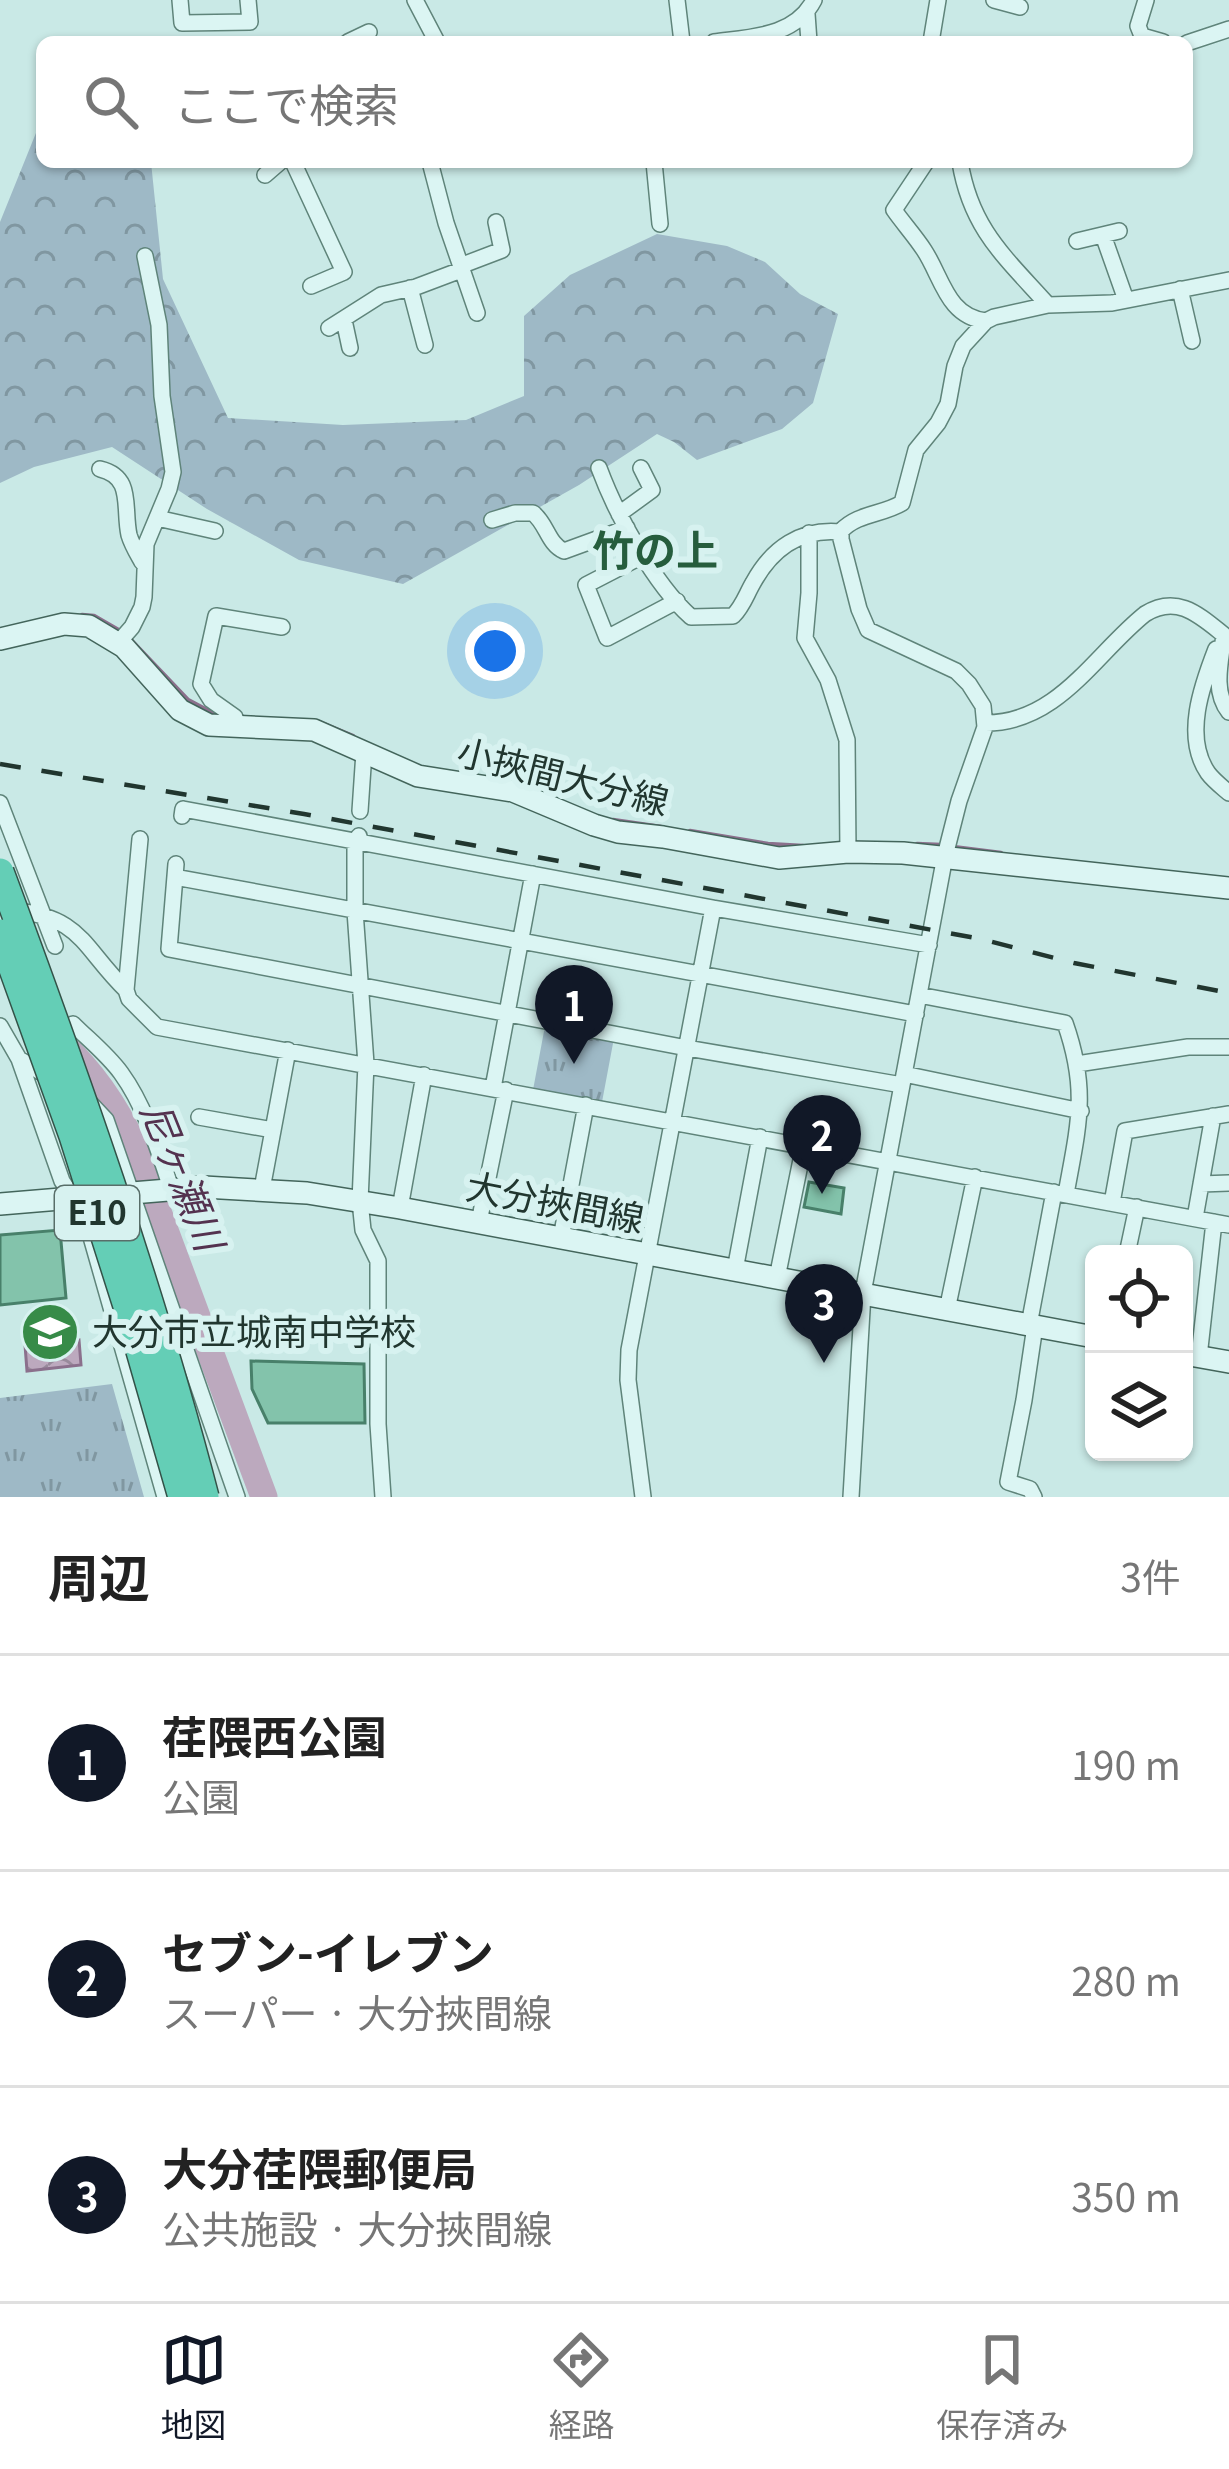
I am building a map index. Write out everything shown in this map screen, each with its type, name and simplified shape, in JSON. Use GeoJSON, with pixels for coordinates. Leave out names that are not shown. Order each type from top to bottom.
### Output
{"type":"FeatureCollection","features":[{"type":"Feature","properties":{"kind":"highway","name":"E10"},"geometry":{"type":"LineString","coordinates":[[0,872],[148,1300],[205,1497]]}},
{"type":"Feature","properties":{"kind":"highway","name":"E10"},"geometry":{"type":"LineString","coordinates":[[0,933],[86,1178],[182,1497]]}},
{"type":"Feature","properties":{"kind":"main road","name":"小挾間大分線"},"geometry":{"type":"LineString","coordinates":[[0,639],[64,624],[89,626],[123,637],[172,703],[209,725],[314,730],[418,776],[513,790],[608,830],[779,858],[848,852],[945,856],[1229,888]]}},
{"type":"Feature","properties":{"kind":"main road","name":"大分挾間線"},"geometry":{"type":"LineString","coordinates":[[0,1204],[172,1188],[262,1189],[479,1222],[1085,1335]]}},
{"type":"Feature","properties":{"kind":"main road"},"geometry":{"type":"LineString","coordinates":[[1193,1355],[1229,1362]]}},
{"type":"Feature","properties":{"kind":"street"},"geometry":{"type":"LineString","coordinates":[[180,0],[182,23],[250,22],[248,0]]}},
{"type":"Feature","properties":{"kind":"street"},"geometry":{"type":"LineString","coordinates":[[416,0],[434,36]]}},
{"type":"Feature","properties":{"kind":"street"},"geometry":{"type":"LineString","coordinates":[[677,0],[681,36]]}},
{"type":"Feature","properties":{"kind":"street"},"geometry":{"type":"LineString","coordinates":[[933,36],[938,0]]}},
{"type":"Feature","properties":{"kind":"street"},"geometry":{"type":"LineString","coordinates":[[994,0],[1020,7]]}},
{"type":"Feature","properties":{"kind":"street"},"geometry":{"type":"LineString","coordinates":[[1142,36],[1138,26],[1146,0]]}},
{"type":"Feature","properties":{"kind":"street"},"geometry":{"type":"LineString","coordinates":[[754,36],[795,23],[810,7]]}},
{"type":"Feature","properties":{"kind":"street"},"geometry":{"type":"LineString","coordinates":[[1193,41],[1229,29]]}},
{"type":"Feature","properties":{"kind":"street"},"geometry":{"type":"LineString","coordinates":[[361,36],[369,32]]}},
{"type":"Feature","properties":{"kind":"street"},"geometry":{"type":"LineString","coordinates":[[265,175],[273,168]]}},
{"type":"Feature","properties":{"kind":"street"},"geometry":{"type":"LineString","coordinates":[[296,168],[344,272],[311,286]]}},
{"type":"Feature","properties":{"kind":"street"},"geometry":{"type":"LineString","coordinates":[[432,168],[477,313]]}},
{"type":"Feature","properties":{"kind":"street"},"geometry":{"type":"LineString","coordinates":[[655,168],[660,224]]}},
{"type":"Feature","properties":{"kind":"street"},"geometry":{"type":"LineString","coordinates":[[922,168],[894,210],[924,250],[955,306],[968,317],[986,321]]}},
{"type":"Feature","properties":{"kind":"street"},"geometry":{"type":"LineString","coordinates":[[962,168],[982,230],[1048,305]]}},
{"type":"Feature","properties":{"kind":"street"},"geometry":{"type":"LineString","coordinates":[[350,348],[336,324],[381,295],[502,250],[496,222]]}},
{"type":"Feature","properties":{"kind":"street"},"geometry":{"type":"LineString","coordinates":[[1077,241],[1111,233],[1126,300]]}},
{"type":"Feature","properties":{"kind":"street"},"geometry":{"type":"LineString","coordinates":[[123,637],[145,597],[146,544],[172,472],[161,396],[159,325],[145,256]]}},
{"type":"Feature","properties":{"kind":"street"},"geometry":{"type":"LineString","coordinates":[[841,532],[850,522],[902,503],[916,451],[948,404],[963,346],[986,321],[1048,305],[1126,300],[1229,280]]}},
{"type":"Feature","properties":{"kind":"street"},"geometry":{"type":"LineString","coordinates":[[410,288],[425,345]]}},
{"type":"Feature","properties":{"kind":"street"},"geometry":{"type":"LineString","coordinates":[[1180,289],[1192,341]]}},
{"type":"Feature","properties":{"kind":"street"},"geometry":{"type":"LineString","coordinates":[[599,468],[623,521],[691,617],[733,616],[753,582],[786,543],[808,533],[841,532]]}},
{"type":"Feature","properties":{"kind":"street"},"geometry":{"type":"LineString","coordinates":[[100,469],[117,474],[121,481],[130,537],[144,564]]}},
{"type":"Feature","properties":{"kind":"street"},"geometry":{"type":"LineString","coordinates":[[492,520],[533,513],[563,551],[623,521],[652,490],[641,469]]}},
{"type":"Feature","properties":{"kind":"street"},"geometry":{"type":"LineString","coordinates":[[157,518],[215,532]]}},
{"type":"Feature","properties":{"kind":"street"},"geometry":{"type":"LineString","coordinates":[[841,532],[868,630],[956,670],[979,698],[986,723],[945,856],[863,1293],[851,1497]]}},
{"type":"Feature","properties":{"kind":"street"},"geometry":{"type":"LineString","coordinates":[[808,533],[805,638],[828,680],[847,740],[848,852]]}},
{"type":"Feature","properties":{"kind":"street"},"geometry":{"type":"LineString","coordinates":[[644,555],[586,585],[607,638],[676,601]]}},
{"type":"Feature","properties":{"kind":"street"},"geometry":{"type":"LineString","coordinates":[[986,723],[1013,721],[1049,704],[1135,622],[1160,606],[1186,607],[1227,630]]}},
{"type":"Feature","properties":{"kind":"street"},"geometry":{"type":"LineString","coordinates":[[237,728],[236,717],[211,700],[201,684],[215,616],[282,627]]}},
{"type":"Feature","properties":{"kind":"street"},"geometry":{"type":"LineString","coordinates":[[1227,630],[1219,690],[1229,712]]}},
{"type":"Feature","properties":{"kind":"street"},"geometry":{"type":"LineString","coordinates":[[1227,630],[1202,687],[1197,739],[1209,775],[1229,793]]}},
{"type":"Feature","properties":{"kind":"street"},"geometry":{"type":"LineString","coordinates":[[360,811],[364,752]]}},
{"type":"Feature","properties":{"kind":"street"},"geometry":{"type":"LineString","coordinates":[[0,802],[55,946]]}},
{"type":"Feature","properties":{"kind":"street"},"geometry":{"type":"LineString","coordinates":[[182,816],[183,809],[357,839],[928,945]]}},
{"type":"Feature","properties":{"kind":"street"},"geometry":{"type":"LineString","coordinates":[[140,838],[126,989],[129,999],[157,1027],[1222,1223],[1191,1353]]}},
{"type":"Feature","properties":{"kind":"street"},"geometry":{"type":"LineString","coordinates":[[357,839],[355,911],[366,1064],[360,1201],[363,1230],[378,1261],[383,1497]]}},
{"type":"Feature","properties":{"kind":"street"},"geometry":{"type":"LineString","coordinates":[[916,1014],[355,911],[176,871],[170,949],[687,1048],[1081,1111]]}},
{"type":"Feature","properties":{"kind":"street"},"geometry":{"type":"LineString","coordinates":[[479,1222],[507,1013],[533,874]]}},
{"type":"Feature","properties":{"kind":"street"},"geometry":{"type":"LineString","coordinates":[[643,1497],[627,1362],[713,908]]}},
{"type":"Feature","properties":{"kind":"street"},"geometry":{"type":"LineString","coordinates":[[0,909],[45,915],[78,934],[126,989]]}},
{"type":"Feature","properties":{"kind":"street"},"geometry":{"type":"LineString","coordinates":[[919,995],[1061,1021],[1077,1064],[1081,1111],[1032,1326],[1008,1482],[1030,1489],[1034,1497]]}},
{"type":"Feature","properties":{"kind":"street"},"geometry":{"type":"LineString","coordinates":[[73,1024],[123,1076],[147,1120],[172,1188]]}},
{"type":"Feature","properties":{"kind":"street"},"geometry":{"type":"LineString","coordinates":[[0,1026],[20,1059],[50,1151],[85,1216],[165,1497]]}},
{"type":"Feature","properties":{"kind":"street"},"geometry":{"type":"LineString","coordinates":[[1077,1064],[1188,1047],[1229,1047]]}},
{"type":"Feature","properties":{"kind":"street"},"geometry":{"type":"LineString","coordinates":[[262,1189],[288,1049]]}},
{"type":"Feature","properties":{"kind":"street"},"geometry":{"type":"LineString","coordinates":[[20,1059],[90,1103],[106,1120],[237,1497]]}},
{"type":"Feature","properties":{"kind":"street"},"geometry":{"type":"LineString","coordinates":[[400,1208],[424,1075]]}},
{"type":"Feature","properties":{"kind":"street"},"geometry":{"type":"LineString","coordinates":[[561,1238],[586,1105]]}},
{"type":"Feature","properties":{"kind":"street"},"geometry":{"type":"LineString","coordinates":[[1112,1203],[1125,1131],[1221,1115],[1196,1218]]}},
{"type":"Feature","properties":{"kind":"street"},"geometry":{"type":"LineString","coordinates":[[199,1117],[273,1130]]}},
{"type":"Feature","properties":{"kind":"street"},"geometry":{"type":"LineString","coordinates":[[735,1270],[760,1137]]}},
{"type":"Feature","properties":{"kind":"street"},"geometry":{"type":"LineString","coordinates":[[777,1278],[804,1145]]}},
{"type":"Feature","properties":{"kind":"street"},"geometry":{"type":"LineString","coordinates":[[947,1310],[975,1177]]}},
{"type":"Feature","properties":{"kind":"street"},"geometry":{"type":"LineString","coordinates":[[1202,1184],[1229,1183]]}},
{"type":"Feature","properties":{"kind":"street"},"geometry":{"type":"LineString","coordinates":[[1129,1245],[1137,1208]]}},
{"type":"Feature","properties":{"kind":"green space"},"geometry":{"type":"Polygon","coordinates":[[[36,133],[36,168],[152,168],[163,279],[228,418],[343,425],[466,420],[524,396],[524,316],[570,275],[657,234],[727,246],[765,262],[800,294],[838,314],[813,403],[782,429],[697,460],[657,434],[579,485],[403,584],[299,560],[207,509],[112,447],[34,467],[0,483],[0,222],[36,133]]]}},
{"type":"Feature","properties":{"kind":"green space"},"geometry":{"type":"Polygon","coordinates":[[[545,1026],[614,1038],[602,1102],[533,1090],[545,1026]]]}},
{"type":"Feature","properties":{"kind":"green space"},"geometry":{"type":"Polygon","coordinates":[[[112,1384],[144,1497],[0,1497],[0,1398],[112,1384]]]}},
{"type":"Feature","properties":{"kind":"water"},"geometry":{"type":"Polygon","coordinates":[[[79,1340],[81,1365],[27,1371],[25,1345],[79,1340]]]}},
{"type":"Feature","properties":{"kind":"building"},"geometry":{"type":"Polygon","coordinates":[[[809,1182],[844,1188],[841,1214],[804,1207],[809,1182]]]}},
{"type":"Feature","properties":{"kind":"building"},"geometry":{"type":"Polygon","coordinates":[[[60,1230],[66,1298],[0,1305],[0,1235],[60,1230]]]}},
{"type":"Feature","properties":{"kind":"building"},"geometry":{"type":"Polygon","coordinates":[[[251,1361],[364,1364],[365,1423],[268,1423],[252,1389],[251,1361]]]}},
{"type":"Feature","properties":{"kind":"waterway"},"geometry":{"type":"LineString","coordinates":[[82,615],[94,616],[120,631]]}},
{"type":"Feature","properties":{"kind":"waterway"},"geometry":{"type":"LineString","coordinates":[[129,638],[188,700],[218,716]]}},
{"type":"Feature","properties":{"kind":"waterway"},"geometry":{"type":"LineString","coordinates":[[319,722],[353,736]]}},
{"type":"Feature","properties":{"kind":"waterway"},"geometry":{"type":"LineString","coordinates":[[613,820],[661,827]]}},
{"type":"Feature","properties":{"kind":"waterway"},"geometry":{"type":"LineString","coordinates":[[690,831],[803,846]]}},
{"type":"Feature","properties":{"kind":"waterway"},"geometry":{"type":"LineString","coordinates":[[917,844],[941,845]]}},
{"type":"Feature","properties":{"kind":"waterway"},"geometry":{"type":"LineString","coordinates":[[953,847],[1001,853]]}},
{"type":"Feature","properties":{"kind":"waterway","name":"尼ヶ瀬川"},"geometry":{"type":"LineString","coordinates":[[61,1043],[102,1090],[133,1144],[264,1497]]}},
{"type":"Feature","properties":{"kind":"railway"},"geometry":{"type":"LineString","coordinates":[[0,764],[304,814],[981,939],[1074,963],[1229,993]]}},
{"type":"Feature","properties":{"kind":"place","name":"荏隈西公園"},"geometry":{"type":"Point","coordinates":[574,1064]}},
{"type":"Feature","properties":{"kind":"place","name":"セブン-イレブン"},"geometry":{"type":"Point","coordinates":[822,1194]}},
{"type":"Feature","properties":{"kind":"place","name":"大分市立城南中学校"},"geometry":{"type":"Point","coordinates":[50,1332]}},
{"type":"Feature","properties":{"kind":"place","name":"大分荏隈郵便局"},"geometry":{"type":"Point","coordinates":[824,1363]}},
{"type":"Feature","properties":{"kind":"district","name":"竹の上"},"geometry":{"type":"Point","coordinates":[655,551]}}]}
